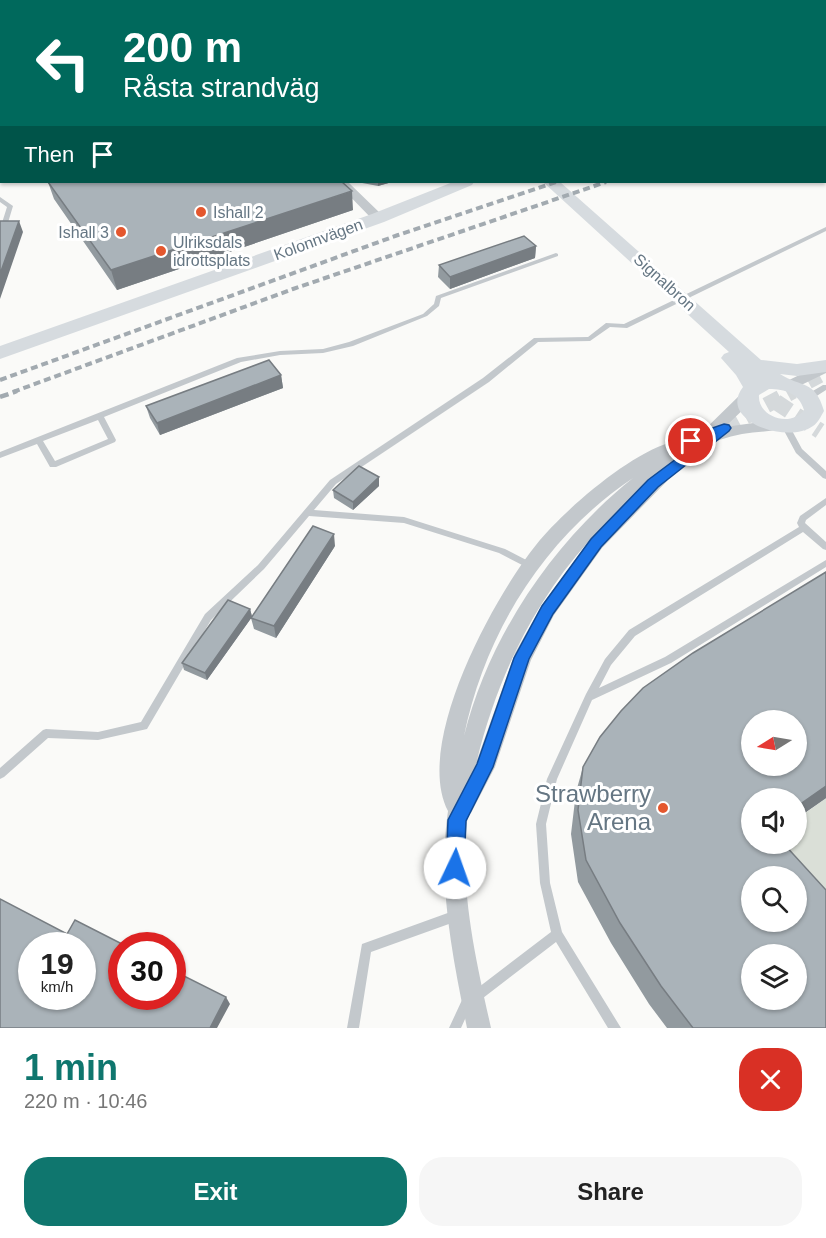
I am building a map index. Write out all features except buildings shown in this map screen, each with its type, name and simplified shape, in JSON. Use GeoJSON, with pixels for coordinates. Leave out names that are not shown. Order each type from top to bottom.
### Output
{"type":"FeatureCollection","features":[{"type":"Feature","properties":{"kind":"street"},"geometry":{"type":"LineString","coordinates":[[343,183],[378,218]]}},
{"type":"Feature","properties":{"kind":"street","name":"Kolonnvägen"},"geometry":{"type":"LineString","coordinates":[[0,353],[378,218],[464,183]]}},
{"type":"Feature","properties":{"kind":"street","name":"Signalbron"},"geometry":{"type":"LineString","coordinates":[[537,183],[739,365],[750,392],[748,405],[753,413],[780,426]]}},
{"type":"Feature","properties":{"kind":"street","name":"Signalbron"},"geometry":{"type":"LineString","coordinates":[[553,183],[751,359],[784,384],[823,378]]}},
{"type":"Feature","properties":{"kind":"street"},"geometry":{"type":"LineString","coordinates":[[751,359],[766,365],[797,370],[823,378]]}},
{"type":"Feature","properties":{"kind":"street"},"geometry":{"type":"LineString","coordinates":[[705,438],[737,429],[806,423],[812,418],[823,378]]}},
{"type":"Feature","properties":{"kind":"street"},"geometry":{"type":"LineString","coordinates":[[479,1028],[460,914],[455,868],[457,820],[467,762],[480,713],[516,626],[541,586],[588,527],[648,474],[705,438],[750,392],[769,382],[784,384],[823,378]]}},
{"type":"Feature","properties":{"kind":"street"},"geometry":{"type":"LineString","coordinates":[[724,428],[653,483],[596,543],[548,610],[522,658],[485,767],[457,820],[449,765],[456,723],[491,632],[531,567],[560,529],[583,506],[622,477],[674,447],[724,428]]}},
{"type":"Feature","properties":{"kind":"lane"},"geometry":{"type":"LineString","coordinates":[[0,199],[10,206],[4,226]]}},
{"type":"Feature","properties":{"kind":"lane"},"geometry":{"type":"LineString","coordinates":[[0,774],[46,733],[98,736],[144,726],[208,617],[261,567],[333,482],[486,380],[536,340],[590,339],[608,325],[625,326],[826,229]]}},
{"type":"Feature","properties":{"kind":"lane"},"geometry":{"type":"LineString","coordinates":[[0,455],[240,360],[280,353],[323,351],[351,344],[425,315],[436,305],[438,297],[556,255]]}},
{"type":"Feature","properties":{"kind":"lane"},"geometry":{"type":"LineString","coordinates":[[39,441],[53,465],[112,440],[100,416]]}},
{"type":"Feature","properties":{"kind":"lane"},"geometry":{"type":"LineString","coordinates":[[780,426],[799,451],[826,476]]}},
{"type":"Feature","properties":{"kind":"lane"},"geometry":{"type":"LineString","coordinates":[[826,501],[803,518],[801,523],[826,547]]}},
{"type":"Feature","properties":{"kind":"lane"},"geometry":{"type":"LineString","coordinates":[[308,513],[404,520],[502,551],[531,567]]}},
{"type":"Feature","properties":{"kind":"lane"},"geometry":{"type":"LineString","coordinates":[[615,1028],[557,934],[545,883],[541,824],[552,779],[589,697],[608,662],[632,633],[804,528]]}},
{"type":"Feature","properties":{"kind":"lane"},"geometry":{"type":"LineString","coordinates":[[589,697],[668,660],[826,563]]}},
{"type":"Feature","properties":{"kind":"lane"},"geometry":{"type":"LineString","coordinates":[[353,1028],[366,948],[460,914]]}},
{"type":"Feature","properties":{"kind":"lane"},"geometry":{"type":"LineString","coordinates":[[455,1028],[466,1004],[557,934]]}},
{"type":"Feature","properties":{"kind":"shaded area"},"geometry":{"type":"Polygon","coordinates":[[[826,798],[826,932],[807,897],[807,866],[786,866],[773,854],[807,854],[807,812],[826,798]]]}},
{"type":"Feature","properties":{"kind":"tunnel"},"geometry":{"type":"LineString","coordinates":[[791,392],[823,375]]}},
{"type":"Feature","properties":{"kind":"tunnel"},"geometry":{"type":"LineString","coordinates":[[724,428],[793,391]]}},
{"type":"Feature","properties":{"kind":"tunnel"},"geometry":{"type":"LineString","coordinates":[[776,402],[820,431]]}},
{"type":"Feature","properties":{"kind":"railway"},"geometry":{"type":"LineString","coordinates":[[0,380],[398,235],[553,183]]}},
{"type":"Feature","properties":{"kind":"railway"},"geometry":{"type":"LineString","coordinates":[[13,392],[293,289],[603,183]]}},
{"type":"Feature","properties":{"kind":"railway"},"geometry":{"type":"LineString","coordinates":[[0,397],[17,391]]}},
{"type":"Feature","properties":{"kind":"place","name":"Ishall 2"},"geometry":{"type":"Point","coordinates":[201,212]}},
{"type":"Feature","properties":{"kind":"place","name":"Ishall 3"},"geometry":{"type":"Point","coordinates":[121,232]}},
{"type":"Feature","properties":{"kind":"place","name":"Ulriksdals idrottsplats"},"geometry":{"type":"Point","coordinates":[161,251]}},
{"type":"Feature","properties":{"kind":"place","name":"Strawberry Arena"},"geometry":{"type":"Point","coordinates":[663,808]}},
{"type":"Feature","properties":{"kind":"route"},"geometry":{"type":"LineString","coordinates":[[455,868],[457,820],[485,767],[498,723],[522,658],[548,610],[596,543],[653,483],[724,428],[691,441]]}}]}
